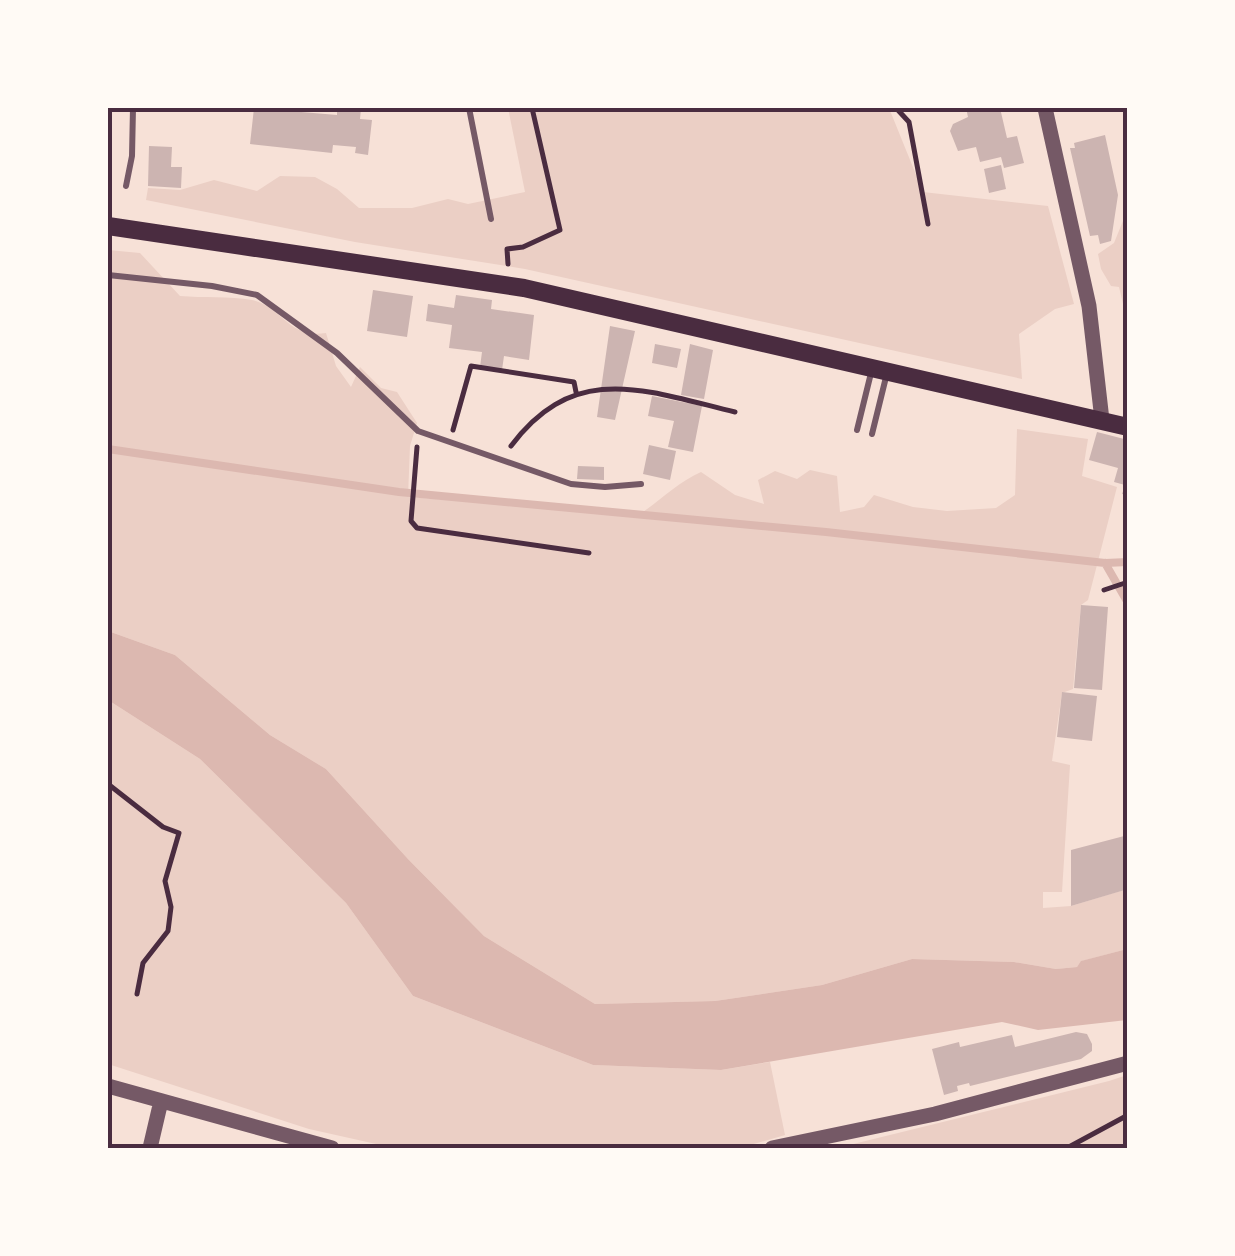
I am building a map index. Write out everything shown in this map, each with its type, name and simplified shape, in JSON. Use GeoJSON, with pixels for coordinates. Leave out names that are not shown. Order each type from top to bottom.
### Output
{"type":"FeatureCollection","features":[{"type":"Feature","properties":{"kind":"main road"},"geometry":{"type":"LineString","coordinates":[[108,226],[524,288],[1116,424]]}},
{"type":"Feature","properties":{"kind":"street"},"geometry":{"type":"LineString","coordinates":[[1045,108],[1116,424]]}},
{"type":"Feature","properties":{"kind":"street"},"geometry":{"type":"LineString","coordinates":[[772,1148],[935,1114],[1128,1064]]}},
{"type":"Feature","properties":{"kind":"street"},"geometry":{"type":"LineString","coordinates":[[108,1086],[332,1148]]}},
{"type":"Feature","properties":{"kind":"street"},"geometry":{"type":"LineString","coordinates":[[150,1148],[161,1101]]}},
{"type":"Feature","properties":{"kind":"lane"},"geometry":{"type":"LineString","coordinates":[[126,186],[132,156],[133,108]]}},
{"type":"Feature","properties":{"kind":"lane"},"geometry":{"type":"LineString","coordinates":[[469,108],[491,219]]}},
{"type":"Feature","properties":{"kind":"lane"},"geometry":{"type":"LineString","coordinates":[[108,276],[257,294],[338,353],[418,431],[572,484],[641,484]]}},
{"type":"Feature","properties":{"kind":"lane"},"geometry":{"type":"LineString","coordinates":[[857,430],[880,370]]}},
{"type":"Feature","properties":{"kind":"lane"},"geometry":{"type":"LineString","coordinates":[[872,434],[880,370]]}},
{"type":"Feature","properties":{"kind":"path"},"geometry":{"type":"LineString","coordinates":[[522,247],[560,230],[532,108]]}},
{"type":"Feature","properties":{"kind":"path"},"geometry":{"type":"LineString","coordinates":[[896,108],[909,122],[928,224]]}},
{"type":"Feature","properties":{"kind":"path"},"geometry":{"type":"LineString","coordinates":[[450,441],[471,366],[574,382],[576,392]]}},
{"type":"Feature","properties":{"kind":"path"},"geometry":{"type":"LineString","coordinates":[[501,459],[531,423],[560,400],[591,388],[630,390],[735,412]]}},
{"type":"Feature","properties":{"kind":"path"},"geometry":{"type":"LineString","coordinates":[[418,431],[412,520],[416,528],[589,554]]}},
{"type":"Feature","properties":{"kind":"path"},"geometry":{"type":"LineString","coordinates":[[1104,590],[1128,582]]}},
{"type":"Feature","properties":{"kind":"path"},"geometry":{"type":"LineString","coordinates":[[108,784],[162,826],[178,833],[165,881],[171,907],[168,931],[143,963],[136,994]]}},
{"type":"Feature","properties":{"kind":"path"},"geometry":{"type":"LineString","coordinates":[[1068,1148],[1128,1115]]}},
{"type":"Feature","properties":{"kind":"shaded area"},"geometry":{"type":"Polygon","coordinates":[[[508,108],[889,108],[923,192],[1048,206],[1074,304],[1055,309],[1019,334],[1022,379],[525,269],[355,242],[146,200],[148,188],[180,190],[214,180],[257,191],[280,176],[315,177],[359,208],[412,208],[448,199],[468,204],[525,192],[508,108]]]}},
{"type":"Feature","properties":{"kind":"shaded area"},"geometry":{"type":"Polygon","coordinates":[[[1127,211],[1127,321],[1119,287],[1111,286],[1098,254],[1114,243],[1127,211]]]}},
{"type":"Feature","properties":{"kind":"shaded area"},"geometry":{"type":"Polygon","coordinates":[[[108,250],[140,253],[180,296],[252,300],[294,327],[313,334],[326,333],[336,366],[351,387],[360,367],[381,388],[397,392],[417,423],[410,446],[408,497],[640,514],[701,472],[735,495],[764,504],[758,480],[775,471],[797,479],[810,470],[837,476],[840,512],[864,507],[874,495],[913,507],[947,511],[996,508],[1015,495],[1017,429],[1088,439],[1082,476],[1117,487],[1088,600],[1081,605],[1073,689],[1062,693],[1052,761],[1070,765],[1062,892],[1043,892],[1043,908],[1071,906],[1127,889],[1127,949],[1082,961],[1077,967],[1056,969],[1014,962],[912,959],[822,985],[715,1001],[595,1004],[484,936],[326,769],[270,735],[175,655],[108,631],[108,250]]]}},
{"type":"Feature","properties":{"kind":"shaded area"},"geometry":{"type":"Polygon","coordinates":[[[108,631],[175,655],[270,735],[326,769],[484,936],[595,1004],[715,1001],[822,985],[912,959],[1014,962],[1056,969],[1077,967],[1081,961],[1127,949],[1127,1020],[1038,1030],[1002,1022],[721,1070],[593,1065],[413,996],[346,903],[200,759],[108,700],[108,631]]]}},
{"type":"Feature","properties":{"kind":"shaded area"},"geometry":{"type":"Polygon","coordinates":[[[108,700],[200,759],[346,903],[413,996],[593,1065],[721,1070],[770,1062],[785,1135],[740,1148],[394,1148],[309,1129],[108,1064],[108,700]]]}},
{"type":"Feature","properties":{"kind":"shaded area"},"geometry":{"type":"Polygon","coordinates":[[[1127,1075],[1127,1148],[837,1148],[1109,1081],[1127,1075]]]}},
{"type":"Feature","properties":{"kind":"building"},"geometry":{"type":"Polygon","coordinates":[[[254,108],[337,115],[337,108],[361,108],[360,119],[372,120],[368,155],[355,153],[356,147],[333,145],[332,153],[250,144],[254,108]]]}},
{"type":"Feature","properties":{"kind":"building"},"geometry":{"type":"Polygon","coordinates":[[[966,108],[1000,108],[1007,138],[1017,136],[1024,163],[1004,168],[1001,157],[980,162],[976,147],[958,151],[950,131],[953,124],[968,117],[966,108]]]}},
{"type":"Feature","properties":{"kind":"building"},"geometry":{"type":"Polygon","coordinates":[[[1105,135],[1118,195],[1111,241],[1100,244],[1098,235],[1090,236],[1070,148],[1075,148],[1074,143],[1105,135]]]}},
{"type":"Feature","properties":{"kind":"building"},"geometry":{"type":"Polygon","coordinates":[[[149,146],[172,147],[171,167],[182,167],[181,188],[148,186],[149,146]]]}},
{"type":"Feature","properties":{"kind":"building"},"geometry":{"type":"Polygon","coordinates":[[[1001,165],[1006,189],[989,193],[984,169],[1001,165]]]}},
{"type":"Feature","properties":{"kind":"building"},"geometry":{"type":"Polygon","coordinates":[[[373,290],[413,296],[407,337],[367,331],[373,290]]]}},
{"type":"Feature","properties":{"kind":"building"},"geometry":{"type":"Polygon","coordinates":[[[456,295],[492,300],[491,309],[534,315],[529,360],[504,356],[502,370],[480,367],[482,352],[449,348],[452,325],[426,321],[428,304],[454,308],[456,295]]]}},
{"type":"Feature","properties":{"kind":"building"},"geometry":{"type":"Polygon","coordinates":[[[610,326],[635,331],[615,420],[597,417],[610,326]]]}},
{"type":"Feature","properties":{"kind":"building"},"geometry":{"type":"Polygon","coordinates":[[[655,344],[681,349],[677,368],[652,363],[655,344]]]}},
{"type":"Feature","properties":{"kind":"building"},"geometry":{"type":"Polygon","coordinates":[[[690,344],[713,350],[704,399],[681,395],[690,344]]]}},
{"type":"Feature","properties":{"kind":"building"},"geometry":{"type":"Polygon","coordinates":[[[652,396],[702,406],[693,452],[668,447],[674,421],[648,416],[652,396]]]}},
{"type":"Feature","properties":{"kind":"building"},"geometry":{"type":"Polygon","coordinates":[[[1097,432],[1128,440],[1128,495],[1122,494],[1125,485],[1114,482],[1118,468],[1089,460],[1097,432]]]}},
{"type":"Feature","properties":{"kind":"building"},"geometry":{"type":"Polygon","coordinates":[[[649,445],[676,451],[670,480],[643,474],[649,445]]]}},
{"type":"Feature","properties":{"kind":"building"},"geometry":{"type":"Polygon","coordinates":[[[578,466],[604,467],[604,480],[577,479],[578,466]]]}},
{"type":"Feature","properties":{"kind":"building"},"geometry":{"type":"Polygon","coordinates":[[[1081,605],[1108,607],[1102,690],[1074,688],[1081,605]]]}},
{"type":"Feature","properties":{"kind":"building"},"geometry":{"type":"Polygon","coordinates":[[[1062,692],[1097,696],[1092,741],[1057,737],[1062,692]]]}},
{"type":"Feature","properties":{"kind":"building"},"geometry":{"type":"Polygon","coordinates":[[[1128,835],[1128,889],[1071,906],[1071,850],[1128,835]]]}},
{"type":"Feature","properties":{"kind":"building"},"geometry":{"type":"Polygon","coordinates":[[[1076,1032],[1087,1034],[1092,1044],[1092,1051],[1081,1059],[957,1086],[958,1091],[944,1095],[932,1049],[1012,1035],[1015,1047],[1076,1032]]]}},
{"type":"Feature","properties":{"kind":"waterway"},"geometry":{"type":"LineString","coordinates":[[108,449],[399,492],[1105,563],[1128,562]]}},
{"type":"Feature","properties":{"kind":"waterway"},"geometry":{"type":"LineString","coordinates":[[1105,563],[1128,603]]}}]}
